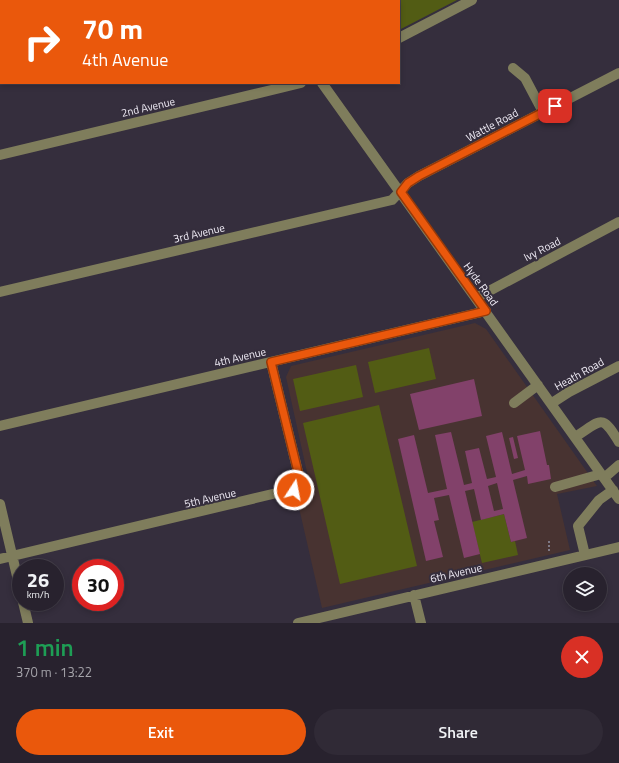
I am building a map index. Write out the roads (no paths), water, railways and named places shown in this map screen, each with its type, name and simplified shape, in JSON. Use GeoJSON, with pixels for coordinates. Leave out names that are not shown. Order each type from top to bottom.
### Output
{"type":"FeatureCollection","features":[{"type":"Feature","properties":{"kind":"street"},"geometry":{"type":"LineString","coordinates":[[400,37],[472,0]]}},
{"type":"Feature","properties":{"kind":"street"},"geometry":{"type":"LineString","coordinates":[[513,68],[525,78],[542,112]]}},
{"type":"Feature","properties":{"kind":"street","name":"Wattle Road"},"geometry":{"type":"LineString","coordinates":[[401,192],[408,183],[419,176],[619,73]]}},
{"type":"Feature","properties":{"kind":"street","name":"2nd Avenue"},"geometry":{"type":"LineString","coordinates":[[0,155],[297,84]]}},
{"type":"Feature","properties":{"kind":"street","name":"Hyde Road"},"geometry":{"type":"LineString","coordinates":[[323,84],[552,403],[619,499]]}},
{"type":"Feature","properties":{"kind":"street","name":"3rd Avenue"},"geometry":{"type":"LineString","coordinates":[[0,292],[380,204],[392,200],[401,192]]}},
{"type":"Feature","properties":{"kind":"street","name":"Ivy Road"},"geometry":{"type":"LineString","coordinates":[[476,298],[619,222]]}},
{"type":"Feature","properties":{"kind":"street","name":"4th Avenue"},"geometry":{"type":"LineString","coordinates":[[0,426],[486,311]]}},
{"type":"Feature","properties":{"kind":"street","name":"5th Avenue"},"geometry":{"type":"LineString","coordinates":[[0,560],[298,488],[300,485],[300,480],[271,362]]}},
{"type":"Feature","properties":{"kind":"street","name":"Heath Road"},"geometry":{"type":"LineString","coordinates":[[552,403],[569,392],[619,366]]}},
{"type":"Feature","properties":{"kind":"street"},"geometry":{"type":"LineString","coordinates":[[514,403],[538,385]]}},
{"type":"Feature","properties":{"kind":"street"},"geometry":{"type":"LineString","coordinates":[[575,437],[598,422],[605,422],[608,424],[619,442]]}},
{"type":"Feature","properties":{"kind":"street"},"geometry":{"type":"LineString","coordinates":[[555,487],[603,476],[619,465]]}},
{"type":"Feature","properties":{"kind":"street"},"geometry":{"type":"LineString","coordinates":[[585,555],[578,526],[599,500],[613,490]]}},
{"type":"Feature","properties":{"kind":"street"},"geometry":{"type":"LineString","coordinates":[[0,504],[13,557]]}},
{"type":"Feature","properties":{"kind":"street","name":"6th Avenue"},"geometry":{"type":"LineString","coordinates":[[298,623],[619,547]]}},
{"type":"Feature","properties":{"kind":"street"},"geometry":{"type":"LineString","coordinates":[[414,595],[421,623]]}},
{"type":"Feature","properties":{"kind":"street"},"geometry":{"type":"LineString","coordinates":[[25,611],[28,623]]}}]}
